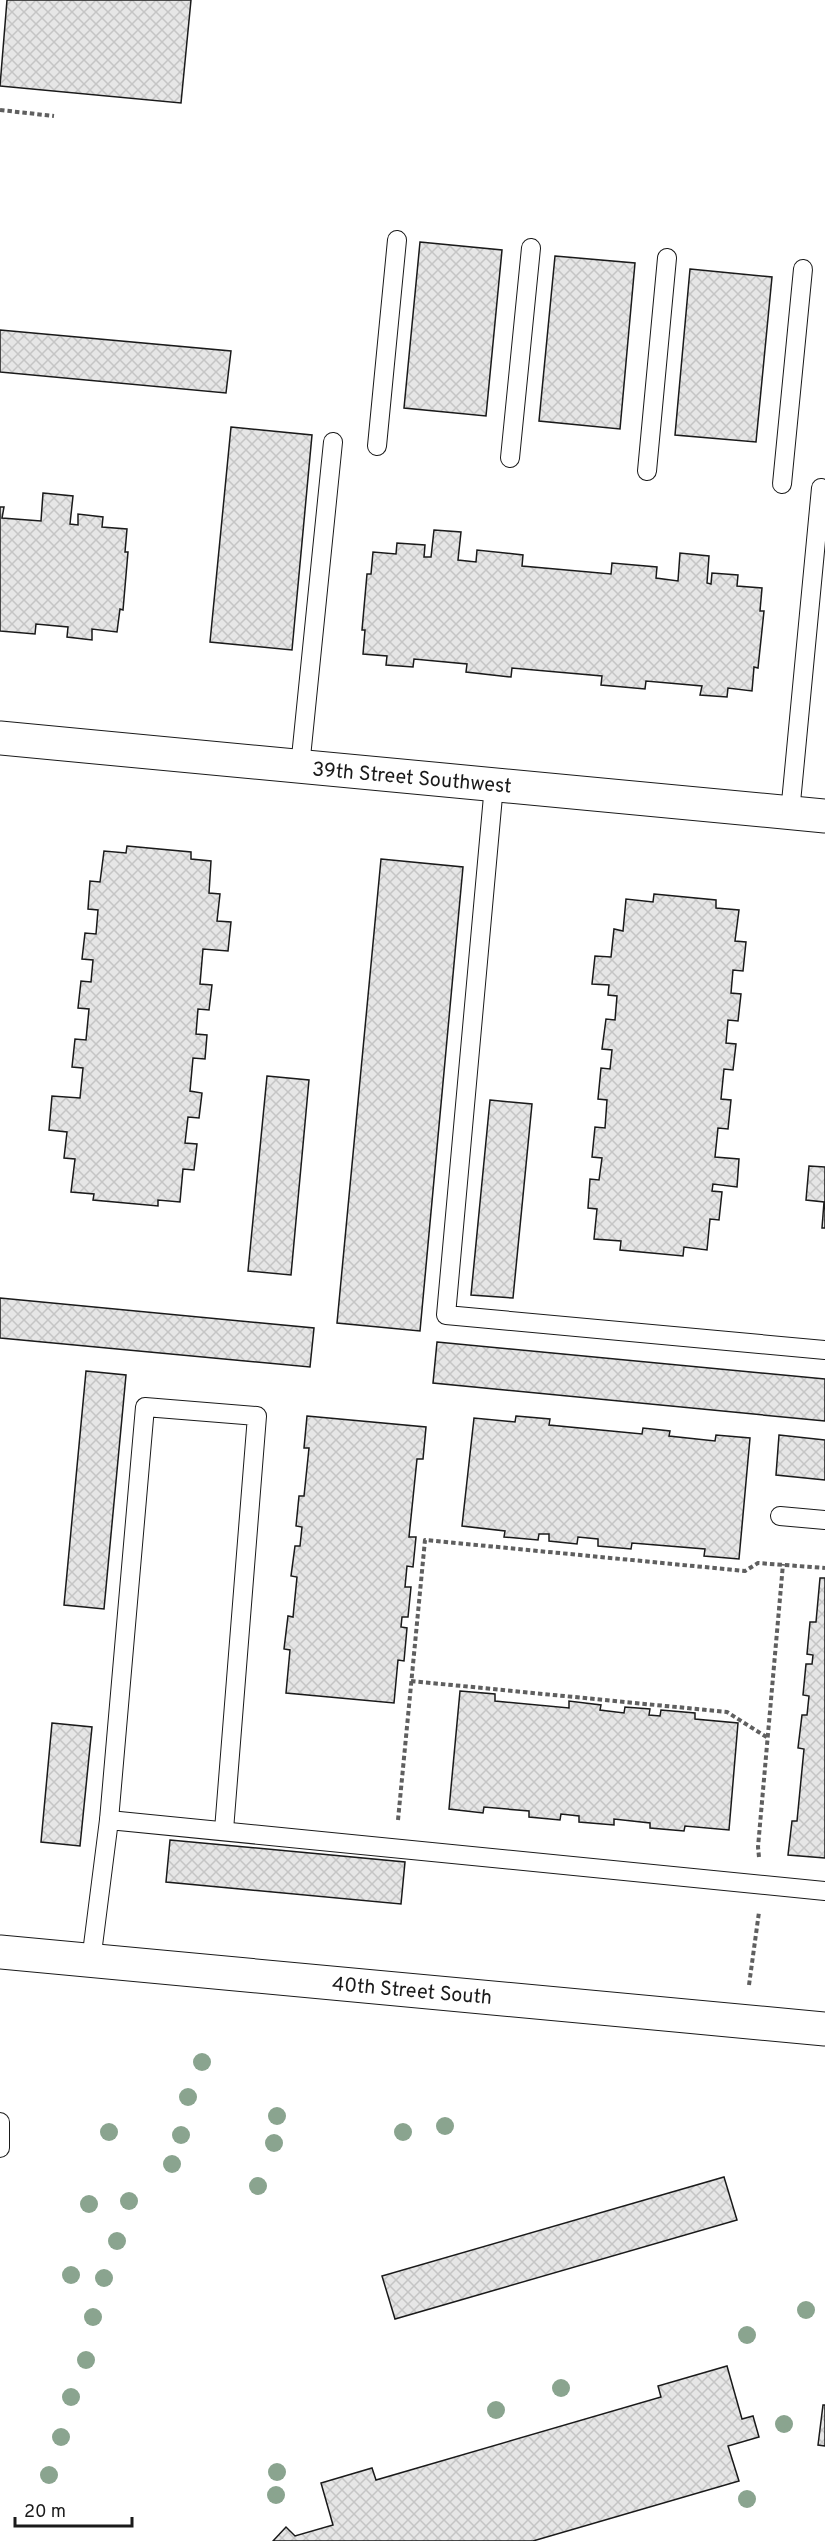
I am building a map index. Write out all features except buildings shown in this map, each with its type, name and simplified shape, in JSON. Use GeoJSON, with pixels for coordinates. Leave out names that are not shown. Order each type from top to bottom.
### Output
{"type":"FeatureCollection","features":[{"type":"Feature","properties":{"kind":"street","name":"39th Street Southwest"},"geometry":{"type":"LineString","coordinates":[[0,738],[825,816]]}},
{"type":"Feature","properties":{"kind":"street","name":"40th Street South"},"geometry":{"type":"LineString","coordinates":[[0,1952],[825,2028]]}},
{"type":"Feature","properties":{"kind":"lane"},"geometry":{"type":"LineString","coordinates":[[377,446],[397,240]]}},
{"type":"Feature","properties":{"kind":"lane"},"geometry":{"type":"LineString","coordinates":[[510,458],[531,248]]}},
{"type":"Feature","properties":{"kind":"lane"},"geometry":{"type":"LineString","coordinates":[[647,471],[667,258]]}},
{"type":"Feature","properties":{"kind":"lane"},"geometry":{"type":"LineString","coordinates":[[782,484],[803,269]]}},
{"type":"Feature","properties":{"kind":"lane"},"geometry":{"type":"LineString","coordinates":[[300,767],[333,442]]}},
{"type":"Feature","properties":{"kind":"lane"},"geometry":{"type":"LineString","coordinates":[[789,813],[821,488]]}},
{"type":"Feature","properties":{"kind":"lane"},"geometry":{"type":"LineString","coordinates":[[494,785],[446,1315],[825,1350]]}},
{"type":"Feature","properties":{"kind":"lane"},"geometry":{"type":"LineString","coordinates":[[90,1961],[109,1820],[145,1407],[256,1416],[224,1830]]}},
{"type":"Feature","properties":{"kind":"lane"},"geometry":{"type":"LineString","coordinates":[[780,1516],[825,1520]]}},
{"type":"Feature","properties":{"kind":"lane"},"geometry":{"type":"LineString","coordinates":[[109,1820],[825,1891]]}},
{"type":"Feature","properties":{"kind":"lane"},"geometry":{"type":"LineString","coordinates":[[0,2122],[0,2148]]}},
{"type":"Feature","properties":{"kind":"path"},"geometry":{"type":"LineString","coordinates":[[0,110],[54,116]]}},
{"type":"Feature","properties":{"kind":"path"},"geometry":{"type":"LineString","coordinates":[[395,1848],[425,1540],[745,1571],[758,1563],[825,1568]]}},
{"type":"Feature","properties":{"kind":"path"},"geometry":{"type":"LineString","coordinates":[[746,2021],[763,1885],[758,1847],[783,1564]]}},
{"type":"Feature","properties":{"kind":"path"},"geometry":{"type":"LineString","coordinates":[[411,1681],[727,1712],[768,1738]]}}]}
